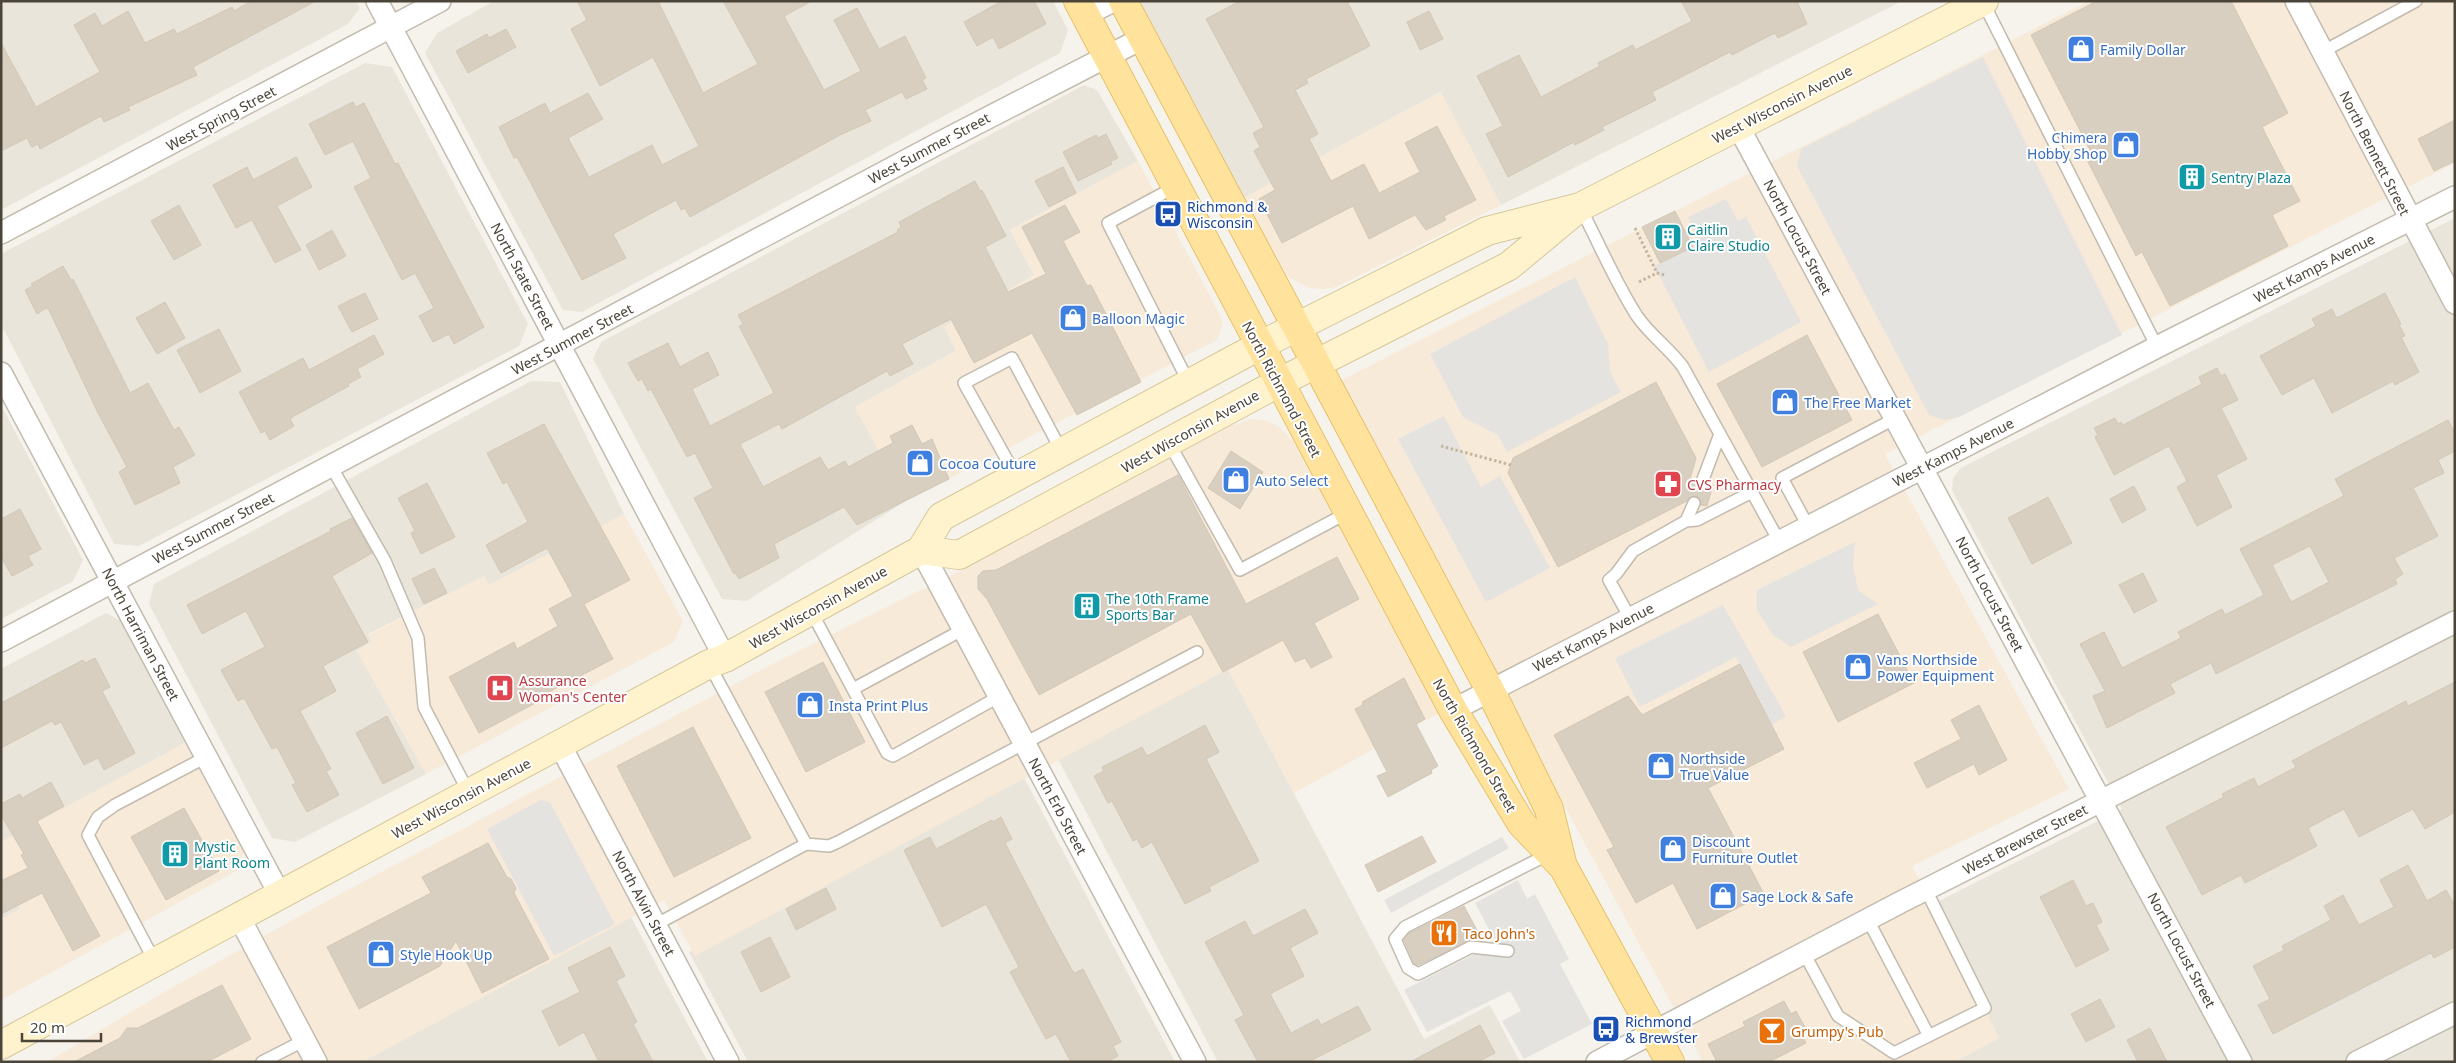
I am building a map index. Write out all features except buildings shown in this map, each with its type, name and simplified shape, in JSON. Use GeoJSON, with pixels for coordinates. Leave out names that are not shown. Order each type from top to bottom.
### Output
{"type":"FeatureCollection","features":[{"type":"Feature","properties":{"kind":"main road","name":"North Richmond Street"},"geometry":{"type":"LineString","coordinates":[[1123,1],[1490,690],[1549,809],[1557,857]]}},
{"type":"Feature","properties":{"kind":"main road","name":"West Wisconsin Avenue"},"geometry":{"type":"LineString","coordinates":[[921,550],[959,555],[1278,383],[1509,266],[1580,207],[1984,1]]}},
{"type":"Feature","properties":{"kind":"main road","name":"North Richmond Street"},"geometry":{"type":"LineString","coordinates":[[1081,8],[1278,383],[1349,512],[1453,710],[1521,823],[1557,857],[1670,1062]]}},
{"type":"Feature","properties":{"kind":"main road","name":"West Wisconsin Avenue"},"geometry":{"type":"LineString","coordinates":[[1,1045],[921,550],[941,517],[1189,383],[1487,231],[1580,207]]}},
{"type":"Feature","properties":{"kind":"street","name":"North State Street"},"geometry":{"type":"LineString","coordinates":[[377,1],[560,346],[717,661]]}},
{"type":"Feature","properties":{"kind":"street","name":"West Spring Street"},"geometry":{"type":"LineString","coordinates":[[1,233],[440,1]]}},
{"type":"Feature","properties":{"kind":"street"},"geometry":{"type":"LineString","coordinates":[[1081,8],[1113,1]]}},
{"type":"Feature","properties":{"kind":"street","name":"North Bennett Street"},"geometry":{"type":"LineString","coordinates":[[2303,4],[2322,52],[2455,304]]}},
{"type":"Feature","properties":{"kind":"street","name":"West Summer Street"},"geometry":{"type":"LineString","coordinates":[[1,641],[560,346],[941,142],[1143,38]]}},
{"type":"Feature","properties":{"kind":"street","name":"North Locust Street"},"geometry":{"type":"LineString","coordinates":[[1738,126],[2242,1062]]}},
{"type":"Feature","properties":{"kind":"street","name":"West Kamps Avenue"},"geometry":{"type":"LineString","coordinates":[[1453,710],[1922,467],[2455,197]]}},
{"type":"Feature","properties":{"kind":"street","name":"North Harriman Street"},"geometry":{"type":"LineString","coordinates":[[1,373],[280,895]]}},
{"type":"Feature","properties":{"kind":"street","name":"North Erb Street"},"geometry":{"type":"LineString","coordinates":[[921,550],[1195,1062]]}},
{"type":"Feature","properties":{"kind":"street","name":"West Brewster Street"},"geometry":{"type":"LineString","coordinates":[[1597,1062],[1926,890],[2455,622]]}},
{"type":"Feature","properties":{"kind":"street","name":"North Alvin Street"},"geometry":{"type":"LineString","coordinates":[[560,745],[728,1062]]}},
{"type":"Feature","properties":{"kind":"street"},"geometry":{"type":"LineString","coordinates":[[239,917],[316,1062]]}},
{"type":"Feature","properties":{"kind":"street"},"geometry":{"type":"LineString","coordinates":[[2357,1062],[2455,1013]]}},
{"type":"Feature","properties":{"kind":"lane"},"geometry":{"type":"LineString","coordinates":[[1984,1],[2157,347]]}},
{"type":"Feature","properties":{"kind":"lane"},"geometry":{"type":"LineString","coordinates":[[2322,52],[2416,1]]}},
{"type":"Feature","properties":{"kind":"lane"},"geometry":{"type":"LineString","coordinates":[[1175,188],[1108,223],[1189,383]]}},
{"type":"Feature","properties":{"kind":"lane"},"geometry":{"type":"LineString","coordinates":[[1580,207],[1637,316],[1653,336],[1670,351],[1683,367],[1779,541]]}},
{"type":"Feature","properties":{"kind":"lane"},"geometry":{"type":"LineString","coordinates":[[1016,476],[964,383],[1012,358],[1062,452]]}},
{"type":"Feature","properties":{"kind":"lane"},"geometry":{"type":"LineString","coordinates":[[1808,526],[1782,478],[1896,418]]}},
{"type":"Feature","properties":{"kind":"lane"},"geometry":{"type":"LineString","coordinates":[[1702,482],[1720,434]]}},
{"type":"Feature","properties":{"kind":"lane"},"geometry":{"type":"LineString","coordinates":[[1169,443],[1240,570],[1349,512]]}},
{"type":"Feature","properties":{"kind":"lane"},"geometry":{"type":"LineString","coordinates":[[331,466],[385,561],[418,638],[424,707],[469,793]]}},
{"type":"Feature","properties":{"kind":"lane"},"geometry":{"type":"LineString","coordinates":[[1630,618],[1609,580],[1616,574],[1633,551],[1686,521],[1697,520],[1752,492]]}},
{"type":"Feature","properties":{"kind":"lane"},"geometry":{"type":"LineString","coordinates":[[1686,521],[1694,503]]}},
{"type":"Feature","properties":{"kind":"lane"},"geometry":{"type":"LineString","coordinates":[[810,609],[887,753],[893,756],[1000,696]]}},
{"type":"Feature","properties":{"kind":"lane"},"geometry":{"type":"LineString","coordinates":[[853,688],[964,629]]}},
{"type":"Feature","properties":{"kind":"lane"},"geometry":{"type":"LineString","coordinates":[[655,925],[806,844],[830,846],[1197,652]]}},
{"type":"Feature","properties":{"kind":"lane"},"geometry":{"type":"LineString","coordinates":[[717,661],[806,844]]}},
{"type":"Feature","properties":{"kind":"lane"},"geometry":{"type":"LineString","coordinates":[[155,963],[88,835],[98,817],[115,805],[206,757]]}},
{"type":"Feature","properties":{"kind":"lane"},"geometry":{"type":"LineString","coordinates":[[1508,951],[1471,947],[1418,974],[1408,968],[1395,939],[1405,927],[1557,857]]}},
{"type":"Feature","properties":{"kind":"lane"},"geometry":{"type":"LineString","coordinates":[[1804,953],[1838,1016],[1894,1053],[1985,1008],[1926,890]]}},
{"type":"Feature","properties":{"kind":"lane"},"geometry":{"type":"LineString","coordinates":[[1868,920],[1929,1036]]}},
{"type":"Feature","properties":{"kind":"lane"},"geometry":{"type":"LineString","coordinates":[[262,1062],[305,1040]]}},
{"type":"Feature","properties":{"kind":"path"},"geometry":{"type":"LineString","coordinates":[[1634,228],[1657,272],[1665,275]]}},
{"type":"Feature","properties":{"kind":"path"},"geometry":{"type":"LineString","coordinates":[[1624,290],[1657,272]]}},
{"type":"Feature","properties":{"kind":"path"},"geometry":{"type":"LineString","coordinates":[[1441,446],[1510,466]]}},
{"type":"Feature","properties":{"kind":"shaded area"},"geometry":{"type":"Polygon","coordinates":[[[1,1],[356,1],[360,8],[348,24],[1,210],[1,1]]]}},
{"type":"Feature","properties":{"kind":"shaded area"},"geometry":{"type":"Polygon","coordinates":[[[494,1],[1053,1],[1068,30],[1060,53],[582,312],[563,310],[425,53],[437,33],[494,1]]]}},
{"type":"Feature","properties":{"kind":"shaded area"},"geometry":{"type":"Polygon","coordinates":[[[1135,1],[1902,1],[1501,205],[1440,92],[1244,198],[1135,1]]]}},
{"type":"Feature","properties":{"kind":"shaded area"},"geometry":{"type":"Polygon","coordinates":[[[2089,1],[2455,1],[2455,163],[1885,454],[2069,789],[1912,866],[1999,1038],[1954,1062],[1703,1062],[1336,383],[2089,1]]]}},
{"type":"Feature","properties":{"kind":"shaded area"},"geometry":{"type":"Polygon","coordinates":[[[1983,57],[2122,335],[1959,417],[1944,420],[1929,415],[1797,166],[1801,149],[1983,57]]]}},
{"type":"Feature","properties":{"kind":"shaded area"},"geometry":{"type":"Polygon","coordinates":[[[365,63],[392,67],[528,324],[519,346],[139,546],[114,544],[1,324],[1,254],[365,63]]]}},
{"type":"Feature","properties":{"kind":"shaded area"},"geometry":{"type":"Polygon","coordinates":[[[1084,85],[1097,90],[1138,161],[1010,230],[1034,275],[944,327],[957,350],[855,407],[906,501],[746,601],[722,599],[593,359],[601,342],[1084,85]]]}},
{"type":"Feature","properties":{"kind":"shaded area"},"geometry":{"type":"Polygon","coordinates":[[[1441,92],[1501,205],[1336,287],[1324,289],[1310,288],[1288,277],[1244,198],[1441,92]]]}},
{"type":"Feature","properties":{"kind":"shaded area"},"geometry":{"type":"Polygon","coordinates":[[[1138,161],[1220,315],[1223,323],[1217,340],[906,501],[855,407],[956,351],[944,327],[1034,275],[1010,230],[1138,161]]]}},
{"type":"Feature","properties":{"kind":"shaded area"},"geometry":{"type":"Polygon","coordinates":[[[1726,199],[1738,221],[1746,217],[1801,322],[1709,372],[1654,266],[1700,243],[1688,217],[1726,199]]]}},
{"type":"Feature","properties":{"kind":"shaded area"},"geometry":{"type":"Polygon","coordinates":[[[2455,218],[2455,1062],[1954,1062],[1999,1038],[1931,905],[2122,809],[1952,490],[1953,478],[1961,468],[2455,218]]]}},
{"type":"Feature","properties":{"kind":"shaded area"},"geometry":{"type":"Polygon","coordinates":[[[1575,277],[1608,344],[1610,372],[1621,392],[1507,452],[1498,435],[1463,417],[1430,354],[1575,277]]]}},
{"type":"Feature","properties":{"kind":"shaded area"},"geometry":{"type":"Polygon","coordinates":[[[531,381],[560,382],[624,514],[489,585],[484,576],[368,634],[372,642],[357,651],[426,774],[295,842],[272,838],[149,604],[154,584],[531,381]]]}},
{"type":"Feature","properties":{"kind":"shaded area"},"geometry":{"type":"Polygon","coordinates":[[[1,405],[83,560],[73,581],[1,619],[1,405]]]}},
{"type":"Feature","properties":{"kind":"shaded area"},"geometry":{"type":"Polygon","coordinates":[[[1444,416],[1481,487],[1500,476],[1550,568],[1486,602],[1398,439],[1444,416]]]}},
{"type":"Feature","properties":{"kind":"shaded area"},"geometry":{"type":"Polygon","coordinates":[[[1251,419],[1263,420],[1278,426],[1295,443],[1439,713],[1294,793],[1228,669],[695,956],[664,900],[362,1062],[47,1062],[173,987],[327,901],[767,667],[973,564],[1224,428],[1251,419]]]}},
{"type":"Feature","properties":{"kind":"shaded area"},"geometry":{"type":"Polygon","coordinates":[[[624,514],[683,621],[674,642],[426,774],[357,651],[372,642],[368,635],[484,576],[489,585],[624,514]]]}},
{"type":"Feature","properties":{"kind":"shaded area"},"geometry":{"type":"Polygon","coordinates":[[[1855,542],[1853,565],[1858,590],[1878,604],[1791,647],[1773,635],[1757,610],[1757,590],[1855,542]]]}},
{"type":"Feature","properties":{"kind":"shaded area"},"geometry":{"type":"Polygon","coordinates":[[[1723,605],[1786,716],[1772,725],[1736,657],[1640,707],[1615,658],[1723,605]]]}},
{"type":"Feature","properties":{"kind":"shaded area"},"geometry":{"type":"Polygon","coordinates":[[[106,613],[121,621],[185,743],[1,842],[1,669],[106,613]]]}},
{"type":"Feature","properties":{"kind":"shaded area"},"geometry":{"type":"Polygon","coordinates":[[[1228,669],[1424,1039],[1490,1005],[1520,1062],[1218,1062],[1058,759],[1228,669]]]}},
{"type":"Feature","properties":{"kind":"shaded area"},"geometry":{"type":"Polygon","coordinates":[[[185,743],[243,852],[238,870],[1,1000],[1,919],[20,909],[1,872],[1,842],[185,743]]]}},
{"type":"Feature","properties":{"kind":"shaded area"},"geometry":{"type":"Polygon","coordinates":[[[1022,774],[1175,1062],[748,1062],[689,952],[1022,774]]]}},
{"type":"Feature","properties":{"kind":"shaded area"},"geometry":{"type":"Polygon","coordinates":[[[541,800],[550,802],[615,924],[554,956],[487,829],[541,800]]]}},
{"type":"Feature","properties":{"kind":"shaded area"},"geometry":{"type":"Polygon","coordinates":[[[1502,837],[1509,848],[1391,913],[1384,900],[1502,837]]]}},
{"type":"Feature","properties":{"kind":"shaded area"},"geometry":{"type":"Polygon","coordinates":[[[1,872],[20,909],[1,919],[1,872]]]}},
{"type":"Feature","properties":{"kind":"shaded area"},"geometry":{"type":"Polygon","coordinates":[[[1518,880],[1527,899],[1535,894],[1569,959],[1560,964],[1592,1024],[1524,1059],[1502,1021],[1521,1011],[1510,991],[1427,1032],[1404,990],[1496,943],[1475,903],[1518,880]]]}},
{"type":"Feature","properties":{"kind":"shaded area"},"geometry":{"type":"Polygon","coordinates":[[[631,917],[708,1062],[362,1062],[631,917]]]}},
{"type":"Feature","properties":{"kind":"place","name":"Family Dollar"},"geometry":{"type":"Point","coordinates":[2081,49]}},
{"type":"Feature","properties":{"kind":"place","name":"Chimera Hobby Shop"},"geometry":{"type":"Point","coordinates":[2126,145]}},
{"type":"Feature","properties":{"kind":"place","name":"Sentry Plaza"},"geometry":{"type":"Point","coordinates":[2192,177]}},
{"type":"Feature","properties":{"kind":"place","name":"Richmond & Wisconsin"},"geometry":{"type":"Point","coordinates":[1168,214]}},
{"type":"Feature","properties":{"kind":"place","name":"Caitlin Claire Studio"},"geometry":{"type":"Point","coordinates":[1668,237]}},
{"type":"Feature","properties":{"kind":"place","name":"Balloon Magic"},"geometry":{"type":"Point","coordinates":[1073,318]}},
{"type":"Feature","properties":{"kind":"place","name":"The Free Market"},"geometry":{"type":"Point","coordinates":[1785,402]}},
{"type":"Feature","properties":{"kind":"place","name":"Cocoa Couture"},"geometry":{"type":"Point","coordinates":[920,463]}},
{"type":"Feature","properties":{"kind":"place","name":"Auto Select"},"geometry":{"type":"Point","coordinates":[1236,480]}},
{"type":"Feature","properties":{"kind":"place","name":"CVS Pharmacy"},"geometry":{"type":"Point","coordinates":[1668,484]}},
{"type":"Feature","properties":{"kind":"place","name":"The 10th Frame Sports Bar"},"geometry":{"type":"Point","coordinates":[1087,606]}},
{"type":"Feature","properties":{"kind":"place","name":"Vans Northside Power Equipment"},"geometry":{"type":"Point","coordinates":[1858,667]}},
{"type":"Feature","properties":{"kind":"place","name":"Assurance Woman's Center"},"geometry":{"type":"Point","coordinates":[500,688]}},
{"type":"Feature","properties":{"kind":"place","name":"Insta Print Plus"},"geometry":{"type":"Point","coordinates":[810,705]}},
{"type":"Feature","properties":{"kind":"place","name":"Northside True Value"},"geometry":{"type":"Point","coordinates":[1661,766]}},
{"type":"Feature","properties":{"kind":"place","name":"Discount Furniture Outlet"},"geometry":{"type":"Point","coordinates":[1673,849]}},
{"type":"Feature","properties":{"kind":"place","name":"Mystic Plant Room"},"geometry":{"type":"Point","coordinates":[175,854]}},
{"type":"Feature","properties":{"kind":"place","name":"Sage Lock & Safe"},"geometry":{"type":"Point","coordinates":[1723,896]}},
{"type":"Feature","properties":{"kind":"place","name":"Taco John's"},"geometry":{"type":"Point","coordinates":[1444,933]}},
{"type":"Feature","properties":{"kind":"place","name":"Style Hook Up"},"geometry":{"type":"Point","coordinates":[381,954]}},
{"type":"Feature","properties":{"kind":"place","name":"Richmond & Brewster"},"geometry":{"type":"Point","coordinates":[1606,1029]}},
{"type":"Feature","properties":{"kind":"place","name":"Grumpy's Pub"},"geometry":{"type":"Point","coordinates":[1772,1031]}}]}
